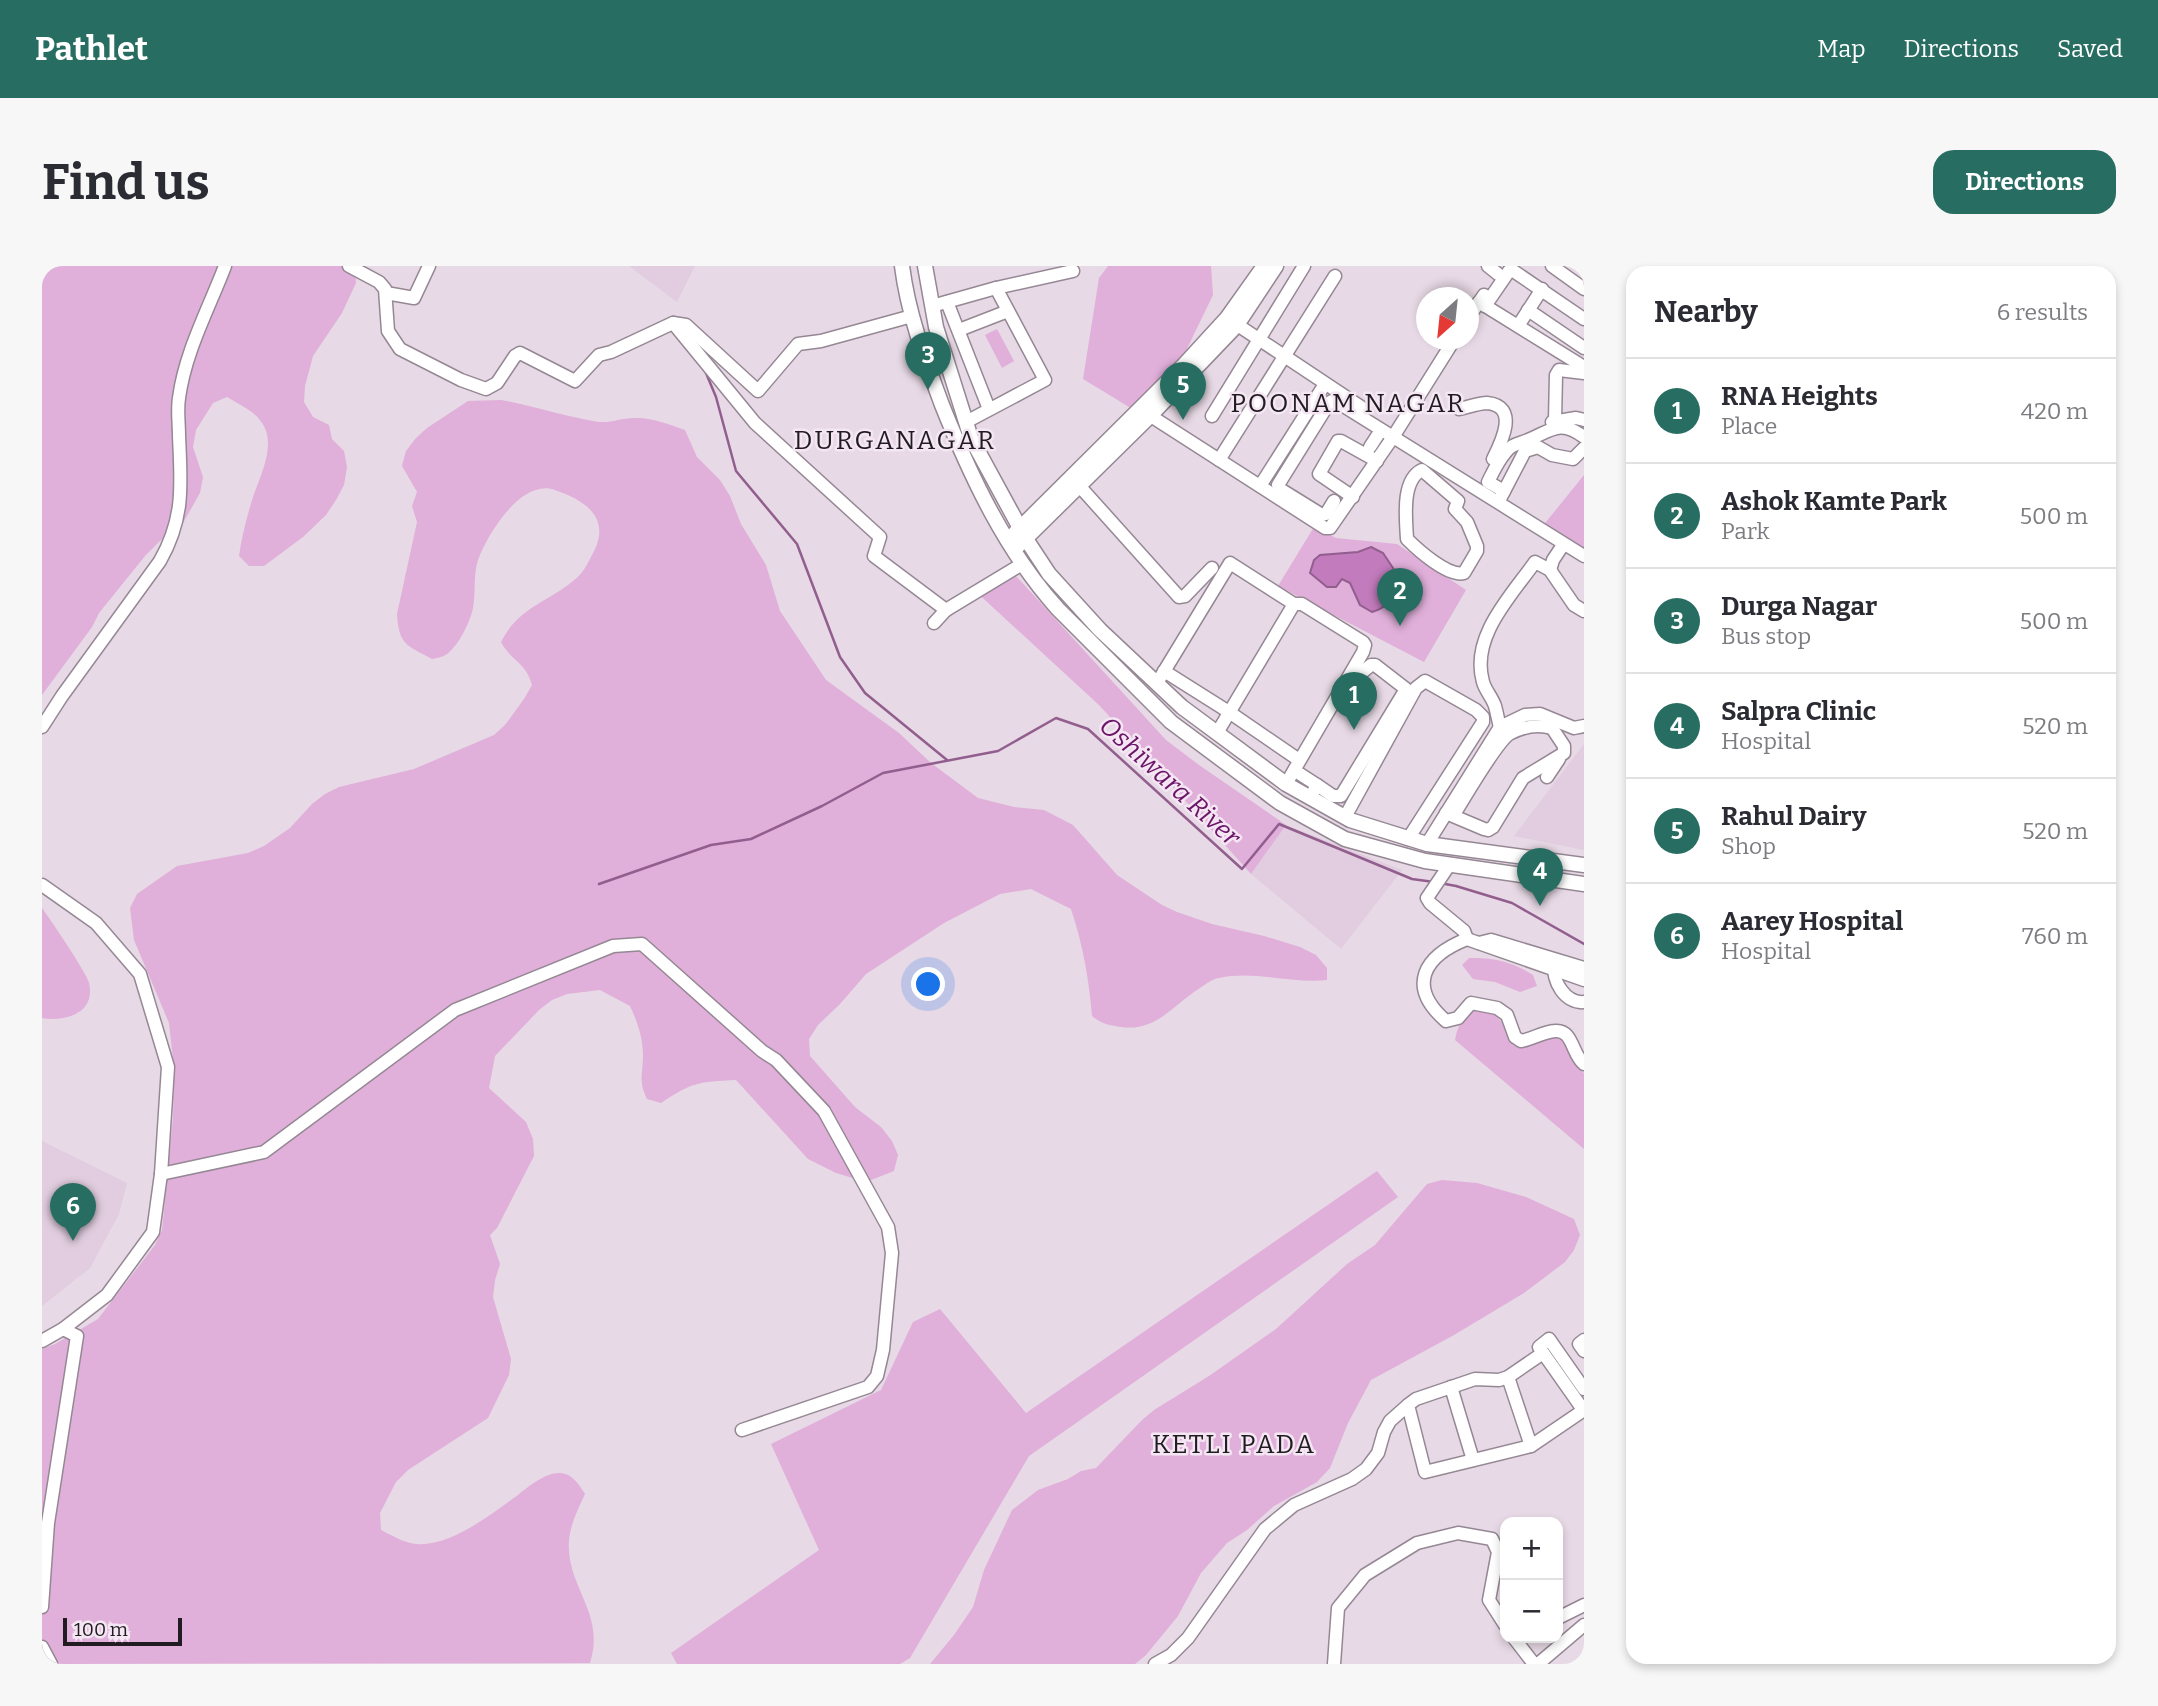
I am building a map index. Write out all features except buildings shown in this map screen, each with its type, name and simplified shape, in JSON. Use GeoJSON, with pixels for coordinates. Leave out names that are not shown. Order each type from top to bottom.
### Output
{"type":"FeatureCollection","features":[{"type":"Feature","properties":{"kind":"main road"},"geometry":{"type":"LineString","coordinates":[[902,266],[920,348],[960,449],[1009,546],[1058,609],[1171,722],[1280,803],[1345,839],[1424,860],[1584,884]]}},
{"type":"Feature","properties":{"kind":"main road"},"geometry":{"type":"LineString","coordinates":[[925,266],[936,327],[971,438],[1023,534],[1049,574],[1100,630],[1161,677],[1182,707],[1289,785],[1314,791],[1345,817],[1427,844],[1584,865]]}},
{"type":"Feature","properties":{"kind":"main road"},"geometry":{"type":"LineString","coordinates":[[1232,322],[1264,266]]}},
{"type":"Feature","properties":{"kind":"main road"},"geometry":{"type":"LineString","coordinates":[[1009,546],[1145,413],[1232,322],[1276,266]]}},
{"type":"Feature","properties":{"kind":"street"},"geometry":{"type":"LineString","coordinates":[[42,727],[160,561],[171,541],[181,494],[178,403],[181,384],[225,266]]}},
{"type":"Feature","properties":{"kind":"street"},"geometry":{"type":"LineString","coordinates":[[349,266],[379,282],[386,293],[388,331],[400,349],[461,380],[486,389],[497,383],[515,356],[520,353],[575,381],[598,355],[611,352],[673,323],[686,325],[758,391],[798,344],[821,341],[912,316]]}},
{"type":"Feature","properties":{"kind":"street"},"geometry":{"type":"LineString","coordinates":[[386,293],[414,298],[429,266]]}},
{"type":"Feature","properties":{"kind":"street"},"geometry":{"type":"LineString","coordinates":[[1212,416],[1304,266]]}},
{"type":"Feature","properties":{"kind":"street"},"geometry":{"type":"LineString","coordinates":[[1552,266],[1584,289]]}},
{"type":"Feature","properties":{"kind":"street"},"geometry":{"type":"LineString","coordinates":[[1565,266],[1584,280]]}},
{"type":"Feature","properties":{"kind":"street"},"geometry":{"type":"LineString","coordinates":[[1482,304],[1497,269]]}},
{"type":"Feature","properties":{"kind":"street"},"geometry":{"type":"LineString","coordinates":[[1479,307],[1511,270],[1584,319]]}},
{"type":"Feature","properties":{"kind":"street"},"geometry":{"type":"LineString","coordinates":[[932,306],[1073,271]]}},
{"type":"Feature","properties":{"kind":"street"},"geometry":{"type":"LineString","coordinates":[[1219,460],[1335,276]]}},
{"type":"Feature","properties":{"kind":"street"},"geometry":{"type":"LineString","coordinates":[[966,422],[1045,380],[996,289]]}},
{"type":"Feature","properties":{"kind":"street"},"geometry":{"type":"LineString","coordinates":[[1518,326],[1542,289]]}},
{"type":"Feature","properties":{"kind":"street"},"geometry":{"type":"LineString","coordinates":[[947,302],[989,408]]}},
{"type":"Feature","properties":{"kind":"street"},"geometry":{"type":"LineString","coordinates":[[1482,304],[1584,367]]}},
{"type":"Feature","properties":{"kind":"street"},"geometry":{"type":"LineString","coordinates":[[1528,310],[1583,347]]}},
{"type":"Feature","properties":{"kind":"street"},"geometry":{"type":"LineString","coordinates":[[958,330],[1008,311]]}},
{"type":"Feature","properties":{"kind":"street"},"geometry":{"type":"LineString","coordinates":[[1232,322],[1473,488],[1584,556]]}},
{"type":"Feature","properties":{"kind":"street"},"geometry":{"type":"LineString","coordinates":[[673,323],[755,423],[880,537],[874,556],[946,610]]}},
{"type":"Feature","properties":{"kind":"street"},"geometry":{"type":"LineString","coordinates":[[1145,413],[1328,528],[1333,526],[1353,497],[1448,350]]}},
{"type":"Feature","properties":{"kind":"street"},"geometry":{"type":"LineString","coordinates":[[1555,421],[1556,375],[1559,370],[1584,373]]}},
{"type":"Feature","properties":{"kind":"street"},"geometry":{"type":"LineString","coordinates":[[1260,486],[1325,384]]}},
{"type":"Feature","properties":{"kind":"street"},"geometry":{"type":"LineString","coordinates":[[1334,501],[1326,514],[1322,514],[1280,489],[1278,483],[1330,402],[1337,402],[1381,430],[1395,434]]}},
{"type":"Feature","properties":{"kind":"street"},"geometry":{"type":"LineString","coordinates":[[1458,501],[1422,470],[1416,473],[1408,491],[1406,516],[1407,538],[1455,575],[1464,573],[1477,551],[1467,522],[1455,509],[1458,501],[1473,488],[1500,444],[1507,421],[1505,414],[1498,407],[1485,403],[1460,409]]}},
{"type":"Feature","properties":{"kind":"street"},"geometry":{"type":"LineString","coordinates":[[1500,444],[1555,421],[1576,418],[1584,421]]}},
{"type":"Feature","properties":{"kind":"street"},"geometry":{"type":"LineString","coordinates":[[1504,491],[1488,482],[1505,452],[1514,444],[1561,426],[1584,437]]}},
{"type":"Feature","properties":{"kind":"street"},"geometry":{"type":"LineString","coordinates":[[1370,447],[1381,430]]}},
{"type":"Feature","properties":{"kind":"street"},"geometry":{"type":"LineString","coordinates":[[1353,497],[1318,474],[1338,441],[1377,461]]}},
{"type":"Feature","properties":{"kind":"street"},"geometry":{"type":"LineString","coordinates":[[1497,503],[1525,452],[1538,447],[1552,455],[1573,459],[1584,448]]}},
{"type":"Feature","properties":{"kind":"street"},"geometry":{"type":"LineString","coordinates":[[1075,481],[1179,597],[1185,596],[1212,568]]}},
{"type":"Feature","properties":{"kind":"street"},"geometry":{"type":"LineString","coordinates":[[1550,570],[1563,545]]}},
{"type":"Feature","properties":{"kind":"street"},"geometry":{"type":"LineString","coordinates":[[1500,727],[1495,705],[1483,682],[1480,657],[1485,637],[1500,611],[1535,562],[1550,570],[1574,605],[1584,611]]}},
{"type":"Feature","properties":{"kind":"street"},"geometry":{"type":"LineString","coordinates":[[1289,785],[1299,760],[1366,645],[1230,563],[1161,677],[1228,712],[1299,760]]}},
{"type":"Feature","properties":{"kind":"street"},"geometry":{"type":"LineString","coordinates":[[934,623],[946,610],[1022,564]]}},
{"type":"Feature","properties":{"kind":"street"},"geometry":{"type":"LineString","coordinates":[[1217,733],[1294,604]]}},
{"type":"Feature","properties":{"kind":"street"},"geometry":{"type":"LineString","coordinates":[[1289,785],[1300,774],[1360,674],[1368,666],[1375,666],[1406,689],[1341,796],[1314,791],[1300,774]]}},
{"type":"Feature","properties":{"kind":"street"},"geometry":{"type":"LineString","coordinates":[[1345,817],[1416,688],[1425,681],[1476,710],[1483,717],[1483,722],[1408,839]]}},
{"type":"Feature","properties":{"kind":"street"},"geometry":{"type":"LineString","coordinates":[[1450,815],[1500,727],[1525,715],[1540,714],[1574,728],[1584,726]]}},
{"type":"Feature","properties":{"kind":"street"},"geometry":{"type":"LineString","coordinates":[[1427,844],[1509,735],[1530,726],[1549,726],[1564,746],[1564,753],[1547,777]]}},
{"type":"Feature","properties":{"kind":"street"},"geometry":{"type":"LineString","coordinates":[[1450,815],[1490,829],[1523,778],[1564,753]]}},
{"type":"Feature","properties":{"kind":"street"},"geometry":{"type":"LineString","coordinates":[[1450,864],[1428,897],[1428,902],[1473,941]]}},
{"type":"Feature","properties":{"kind":"street"},"geometry":{"type":"LineString","coordinates":[[42,885],[96,923],[140,974],[167,1068],[161,1174],[153,1232],[107,1295],[63,1329],[42,1341]]}},
{"type":"Feature","properties":{"kind":"street"},"geometry":{"type":"LineString","coordinates":[[1584,968],[1555,964],[1473,941],[1445,948],[1435,963],[1431,962],[1424,978],[1426,996],[1433,1009],[1446,1021],[1458,1018],[1471,1003],[1497,1008],[1507,1015],[1515,1037],[1521,1041],[1552,1031],[1567,1034],[1578,1059],[1584,1063]]}},
{"type":"Feature","properties":{"kind":"street"},"geometry":{"type":"LineString","coordinates":[[161,1174],[264,1152],[455,1010],[613,946],[642,944],[762,1051],[776,1060],[824,1111],[888,1227],[892,1254],[890,1284],[883,1350],[877,1376],[868,1387],[742,1430]]}},
{"type":"Feature","properties":{"kind":"street"},"geometry":{"type":"LineString","coordinates":[[1555,964],[1584,980]]}},
{"type":"Feature","properties":{"kind":"street"},"geometry":{"type":"LineString","coordinates":[[1555,964],[1564,995],[1574,1002],[1584,1002]]}},
{"type":"Feature","properties":{"kind":"street"},"geometry":{"type":"LineString","coordinates":[[42,1607],[48,1524],[77,1336],[63,1329]]}},
{"type":"Feature","properties":{"kind":"street"},"geometry":{"type":"LineString","coordinates":[[1155,1664],[1171,1655],[1188,1638],[1265,1529],[1294,1505],[1352,1479],[1366,1469],[1378,1453],[1390,1421],[1416,1399],[1475,1379],[1499,1380],[1508,1377],[1543,1353],[1539,1347],[1549,1339],[1584,1389]]}},
{"type":"Feature","properties":{"kind":"street"},"geometry":{"type":"LineString","coordinates":[[1584,1340],[1579,1344],[1584,1351]]}},
{"type":"Feature","properties":{"kind":"street"},"geometry":{"type":"LineString","coordinates":[[1408,1405],[1425,1472],[1531,1446],[1584,1410],[1573,1373]]}},
{"type":"Feature","properties":{"kind":"street"},"geometry":{"type":"LineString","coordinates":[[1508,1377],[1531,1446]]}},
{"type":"Feature","properties":{"kind":"street"},"geometry":{"type":"LineString","coordinates":[[1451,1387],[1473,1460]]}},
{"type":"Feature","properties":{"kind":"street"},"geometry":{"type":"LineString","coordinates":[[1334,1664],[1338,1608],[1365,1575],[1417,1543],[1458,1533],[1492,1539],[1498,1552],[1489,1600],[1500,1617]]}},
{"type":"Feature","properties":{"kind":"street"},"geometry":{"type":"LineString","coordinates":[[1563,1616],[1584,1605]]}},
{"type":"Feature","properties":{"kind":"street"},"geometry":{"type":"LineString","coordinates":[[1518,1643],[1536,1664],[1584,1625]]}},
{"type":"Feature","properties":{"kind":"street"},"geometry":{"type":"LineString","coordinates":[[42,1647],[51,1664]]}},
{"type":"Feature","properties":{"kind":"shaded area"},"geometry":{"type":"Polygon","coordinates":[[[42,266],[355,266],[356,283],[342,313],[313,356],[305,386],[304,402],[313,417],[329,425],[332,439],[344,451],[347,467],[344,485],[326,515],[303,537],[264,566],[249,566],[239,556],[249,511],[266,460],[268,440],[262,423],[246,408],[227,397],[213,403],[196,430],[193,447],[203,477],[200,493],[183,523],[170,531],[145,556],[99,613],[92,627],[42,695],[42,266]]]}},
{"type":"Feature","properties":{"kind":"shaded area"},"geometry":{"type":"Polygon","coordinates":[[[629,266],[695,266],[677,302],[629,266]]]}},
{"type":"Feature","properties":{"kind":"shaded area"},"geometry":{"type":"Polygon","coordinates":[[[1108,266],[1211,266],[1213,295],[1181,361],[1134,410],[1083,379],[1099,278],[1108,266]]]}},
{"type":"Feature","properties":{"kind":"shaded area"},"geometry":{"type":"Polygon","coordinates":[[[997,329],[1014,361],[1002,368],[985,335],[997,329]]]}},
{"type":"Feature","properties":{"kind":"shaded area"},"geometry":{"type":"Polygon","coordinates":[[[501,400],[599,422],[643,418],[685,430],[697,457],[720,480],[730,496],[741,524],[766,565],[780,611],[826,680],[899,733],[931,763],[978,798],[1014,807],[1044,810],[1073,825],[1117,875],[1162,905],[1212,924],[1300,947],[1316,955],[1327,968],[1327,980],[1246,976],[1214,979],[1154,1021],[1133,1027],[1109,1025],[1092,1016],[1085,962],[1071,909],[1031,889],[1000,894],[944,923],[866,974],[818,1025],[809,1039],[810,1056],[855,1107],[881,1127],[892,1141],[898,1155],[894,1171],[866,1182],[836,1173],[808,1159],[736,1080],[696,1084],[661,1103],[647,1099],[642,1082],[642,1042],[630,1006],[600,990],[567,994],[552,1000],[495,1056],[489,1088],[526,1122],[533,1139],[534,1156],[497,1228],[490,1235],[500,1264],[493,1297],[511,1359],[509,1375],[488,1418],[408,1470],[396,1482],[380,1513],[381,1530],[407,1542],[429,1544],[470,1528],[544,1477],[561,1473],[573,1478],[585,1494],[569,1541],[573,1573],[590,1614],[593,1629],[594,1645],[590,1663],[42,1664],[42,1349],[98,1319],[155,1245],[162,1230],[173,1118],[174,1068],[169,1023],[134,940],[130,908],[137,894],[177,866],[248,853],[264,846],[290,828],[312,804],[339,787],[414,769],[494,735],[524,699],[532,685],[529,677],[501,642],[516,621],[576,579],[588,562],[598,543],[598,522],[593,513],[578,500],[543,488],[530,492],[508,510],[478,560],[473,608],[467,626],[456,645],[445,655],[432,659],[406,643],[400,633],[397,614],[417,522],[412,506],[417,492],[402,466],[406,451],[427,428],[468,401],[501,400]]]}},
{"type":"Feature","properties":{"kind":"shaded area"},"geometry":{"type":"Polygon","coordinates":[[[1584,475],[1584,549],[1542,527],[1584,475]]]}},
{"type":"Feature","properties":{"kind":"shaded area"},"geometry":{"type":"Polygon","coordinates":[[[1314,527],[1336,538],[1397,544],[1466,590],[1424,662],[1278,586],[1314,527]]]}},
{"type":"Feature","properties":{"kind":"shaded area"},"geometry":{"type":"Polygon","coordinates":[[[1371,547],[1383,553],[1401,580],[1390,600],[1378,610],[1372,612],[1360,605],[1350,583],[1342,579],[1336,587],[1327,587],[1310,573],[1314,560],[1320,555],[1358,552],[1371,547]]]}},
{"type":"Feature","properties":{"kind":"shaded area"},"geometry":{"type":"Polygon","coordinates":[[[1006,565],[1166,740],[1286,825],[1251,874],[1100,706],[973,589],[1006,565]]]}},
{"type":"Feature","properties":{"kind":"shaded area"},"geometry":{"type":"Polygon","coordinates":[[[1584,744],[1584,850],[1514,836],[1584,744]]]}},
{"type":"Feature","properties":{"kind":"shaded area"},"geometry":{"type":"Polygon","coordinates":[[[1286,825],[1402,870],[1341,949],[1251,874],[1286,825]]]}},
{"type":"Feature","properties":{"kind":"shaded area"},"geometry":{"type":"Polygon","coordinates":[[[42,908],[89,983],[88,1002],[69,1017],[42,1018],[42,908]]]}},
{"type":"Feature","properties":{"kind":"shaded area"},"geometry":{"type":"Polygon","coordinates":[[[1469,958],[1486,958],[1518,967],[1533,975],[1537,986],[1520,992],[1495,982],[1473,979],[1462,965],[1469,958]]]}},
{"type":"Feature","properties":{"kind":"shaded area"},"geometry":{"type":"Polygon","coordinates":[[[1479,1008],[1493,1013],[1501,1021],[1513,1045],[1527,1047],[1549,1036],[1559,1036],[1563,1040],[1576,1065],[1584,1073],[1584,1149],[1455,1040],[1462,1021],[1479,1008]]]}},
{"type":"Feature","properties":{"kind":"shaded area"},"geometry":{"type":"Polygon","coordinates":[[[42,1141],[127,1183],[119,1214],[90,1268],[42,1306],[42,1141]]]}},
{"type":"Feature","properties":{"kind":"shaded area"},"geometry":{"type":"Polygon","coordinates":[[[1377,1171],[1398,1197],[1029,1456],[910,1658],[900,1664],[677,1664],[671,1653],[819,1550],[771,1444],[881,1390],[913,1322],[940,1309],[1026,1413],[1377,1171]]]}},
{"type":"Feature","properties":{"kind":"shaded area"},"geometry":{"type":"Polygon","coordinates":[[[1442,1180],[1477,1183],[1526,1197],[1574,1219],[1580,1235],[1574,1250],[1565,1262],[1524,1293],[1371,1380],[1348,1423],[1330,1468],[1317,1482],[1274,1506],[1247,1530],[1227,1543],[1201,1573],[1178,1616],[1146,1655],[1135,1664],[930,1664],[973,1607],[984,1570],[1012,1510],[1038,1490],[1081,1471],[1096,1468],[1154,1410],[1276,1329],[1347,1264],[1375,1245],[1427,1184],[1442,1180]]]}},
{"type":"Feature","properties":{"kind":"waterway"},"geometry":{"type":"LineString","coordinates":[[706,373],[716,397],[736,471],[797,544],[840,657],[865,693],[947,760]]}},
{"type":"Feature","properties":{"kind":"waterway","name":"Oshiwara River"},"geometry":{"type":"LineString","coordinates":[[599,884],[711,845],[751,839],[822,806],[883,773],[998,751],[1056,718],[1088,729],[1242,869],[1279,824],[1412,879],[1434,882]]}},
{"type":"Feature","properties":{"kind":"waterway","name":"Oshiwara River"},"geometry":{"type":"LineString","coordinates":[[1440,883],[1512,903],[1584,944]]}},
{"type":"Feature","properties":{"kind":"place","name":"Durga Nagar"},"geometry":{"type":"Point","coordinates":[928,390]}},
{"type":"Feature","properties":{"kind":"place","name":"Rahul Dairy"},"geometry":{"type":"Point","coordinates":[1183,420]}},
{"type":"Feature","properties":{"kind":"place","name":"Ashok Kamte Park"},"geometry":{"type":"Point","coordinates":[1400,626]}},
{"type":"Feature","properties":{"kind":"place","name":"RNA Heights"},"geometry":{"type":"Point","coordinates":[1354,730]}},
{"type":"Feature","properties":{"kind":"place","name":"Salpra Clinic"},"geometry":{"type":"Point","coordinates":[1540,906]}},
{"type":"Feature","properties":{"kind":"place","name":"Aarey Hospital"},"geometry":{"type":"Point","coordinates":[73,1241]}},
{"type":"Feature","properties":{"kind":"district","name":"POONAM NAGAR"},"geometry":{"type":"Point","coordinates":[1348,403]}},
{"type":"Feature","properties":{"kind":"district","name":"DURGANAGAR"},"geometry":{"type":"Point","coordinates":[895,440]}},
{"type":"Feature","properties":{"kind":"district","name":"KETLI PADA"},"geometry":{"type":"Point","coordinates":[1234,1444]}}]}
